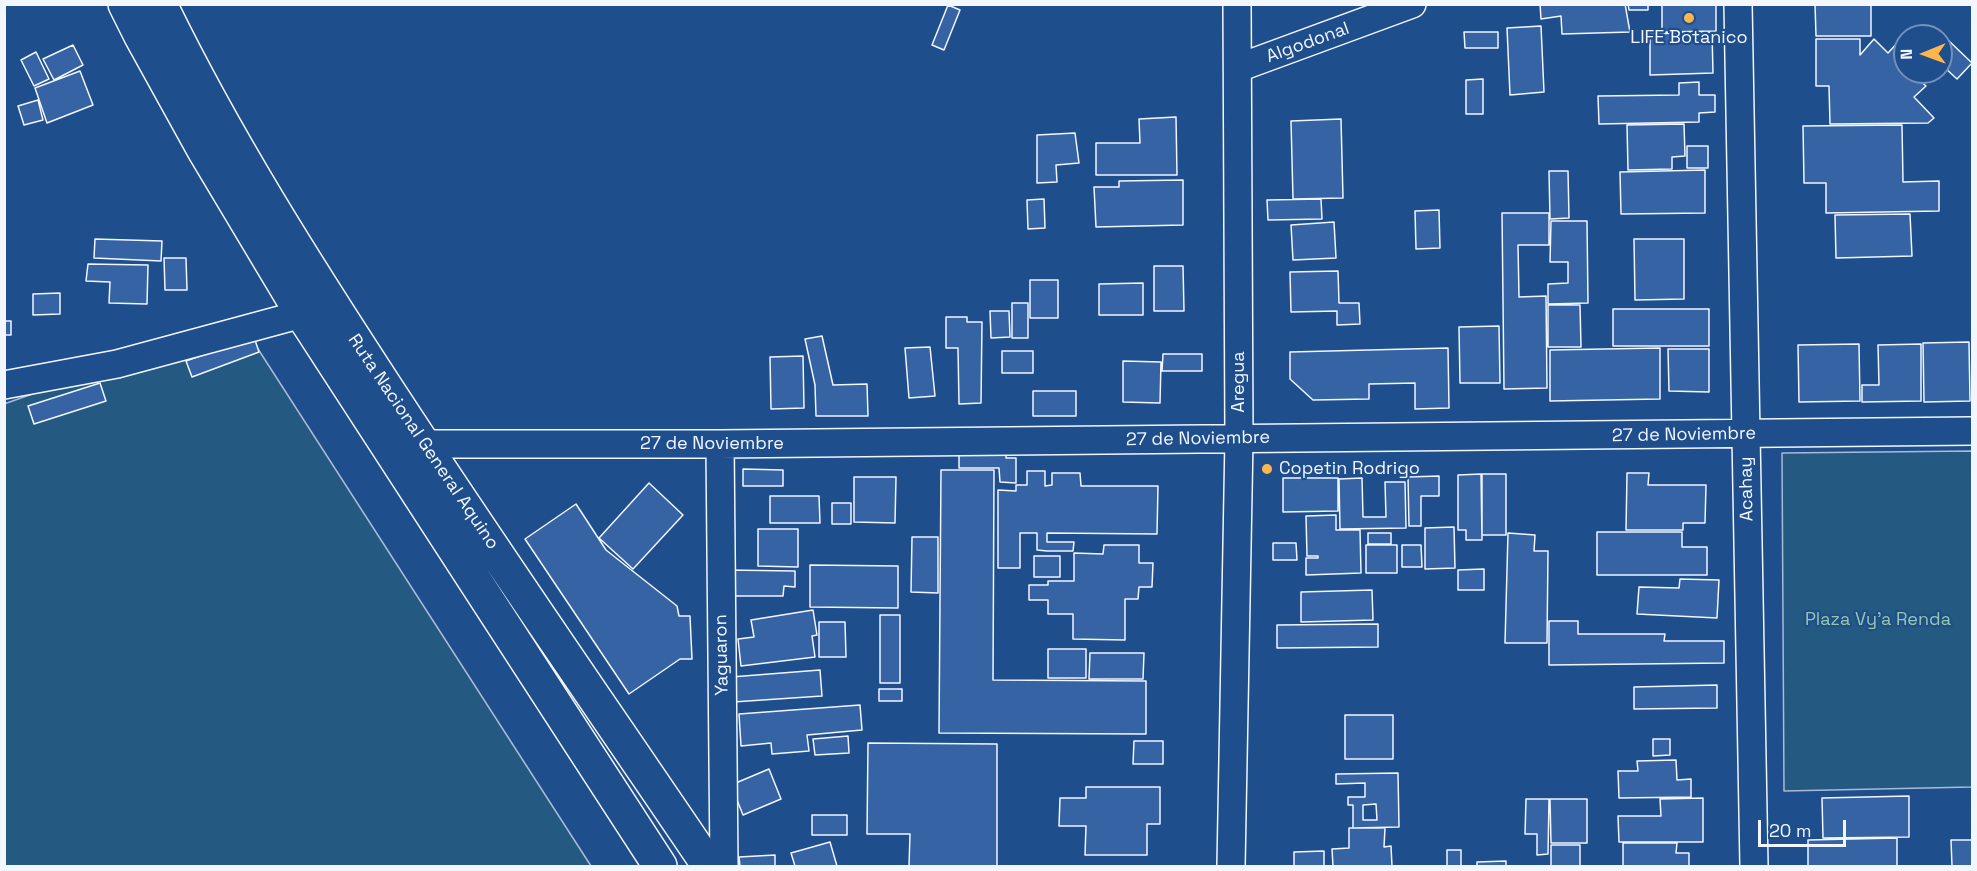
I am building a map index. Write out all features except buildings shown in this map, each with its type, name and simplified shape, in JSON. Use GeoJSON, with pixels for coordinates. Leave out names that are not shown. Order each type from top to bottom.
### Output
{"type":"FeatureCollection","features":[{"type":"Feature","properties":{"kind":"highway","name":"Ruta Nacional General Aquino"},"geometry":{"type":"LineString","coordinates":[[125,4],[204,150],[302,314],[660,867]]}},
{"type":"Feature","properties":{"kind":"highway","name":"Ruta Nacional General Aquino"},"geometry":{"type":"LineString","coordinates":[[160,4],[228,133],[332,305],[423,444],[710,867]]}},
{"type":"Feature","properties":{"kind":"street","name":"Aregua"},"geometry":{"type":"LineString","coordinates":[[1231,867],[1239,439],[1237,4]]}},
{"type":"Feature","properties":{"kind":"street","name":"Algodonal"},"geometry":{"type":"LineString","coordinates":[[1239,68],[1412,4]]}},
{"type":"Feature","properties":{"kind":"street","name":"Acahay"},"geometry":{"type":"LineString","coordinates":[[1738,4],[1754,867]]}},
{"type":"Feature","properties":{"kind":"street"},"geometry":{"type":"LineString","coordinates":[[4,385],[117,364],[302,314]]}},
{"type":"Feature","properties":{"kind":"street","name":"27 de Noviembre"},"geometry":{"type":"LineString","coordinates":[[423,444],[720,444],[1972,431]]}},
{"type":"Feature","properties":{"kind":"street","name":"Yaguaron"},"geometry":{"type":"LineString","coordinates":[[720,444],[724,867]]}},
{"type":"Feature","properties":{"kind":"green space"},"geometry":{"type":"Polygon","coordinates":[[[240,321],[591,866],[5,866],[4,404],[240,321]]]}},
{"type":"Feature","properties":{"kind":"green space","name":"Plaza Vy'a Renda"},"geometry":{"type":"Polygon","coordinates":[[[1972,451],[1972,787],[1784,791],[1782,453],[1972,451]]]}},
{"type":"Feature","properties":{"kind":"place","name":"LIFE Botanico"},"geometry":{"type":"Point","coordinates":[1689,18]}},
{"type":"Feature","properties":{"kind":"place","name":"Copetin Rodrigo"},"geometry":{"type":"Point","coordinates":[1267,469]}}]}
